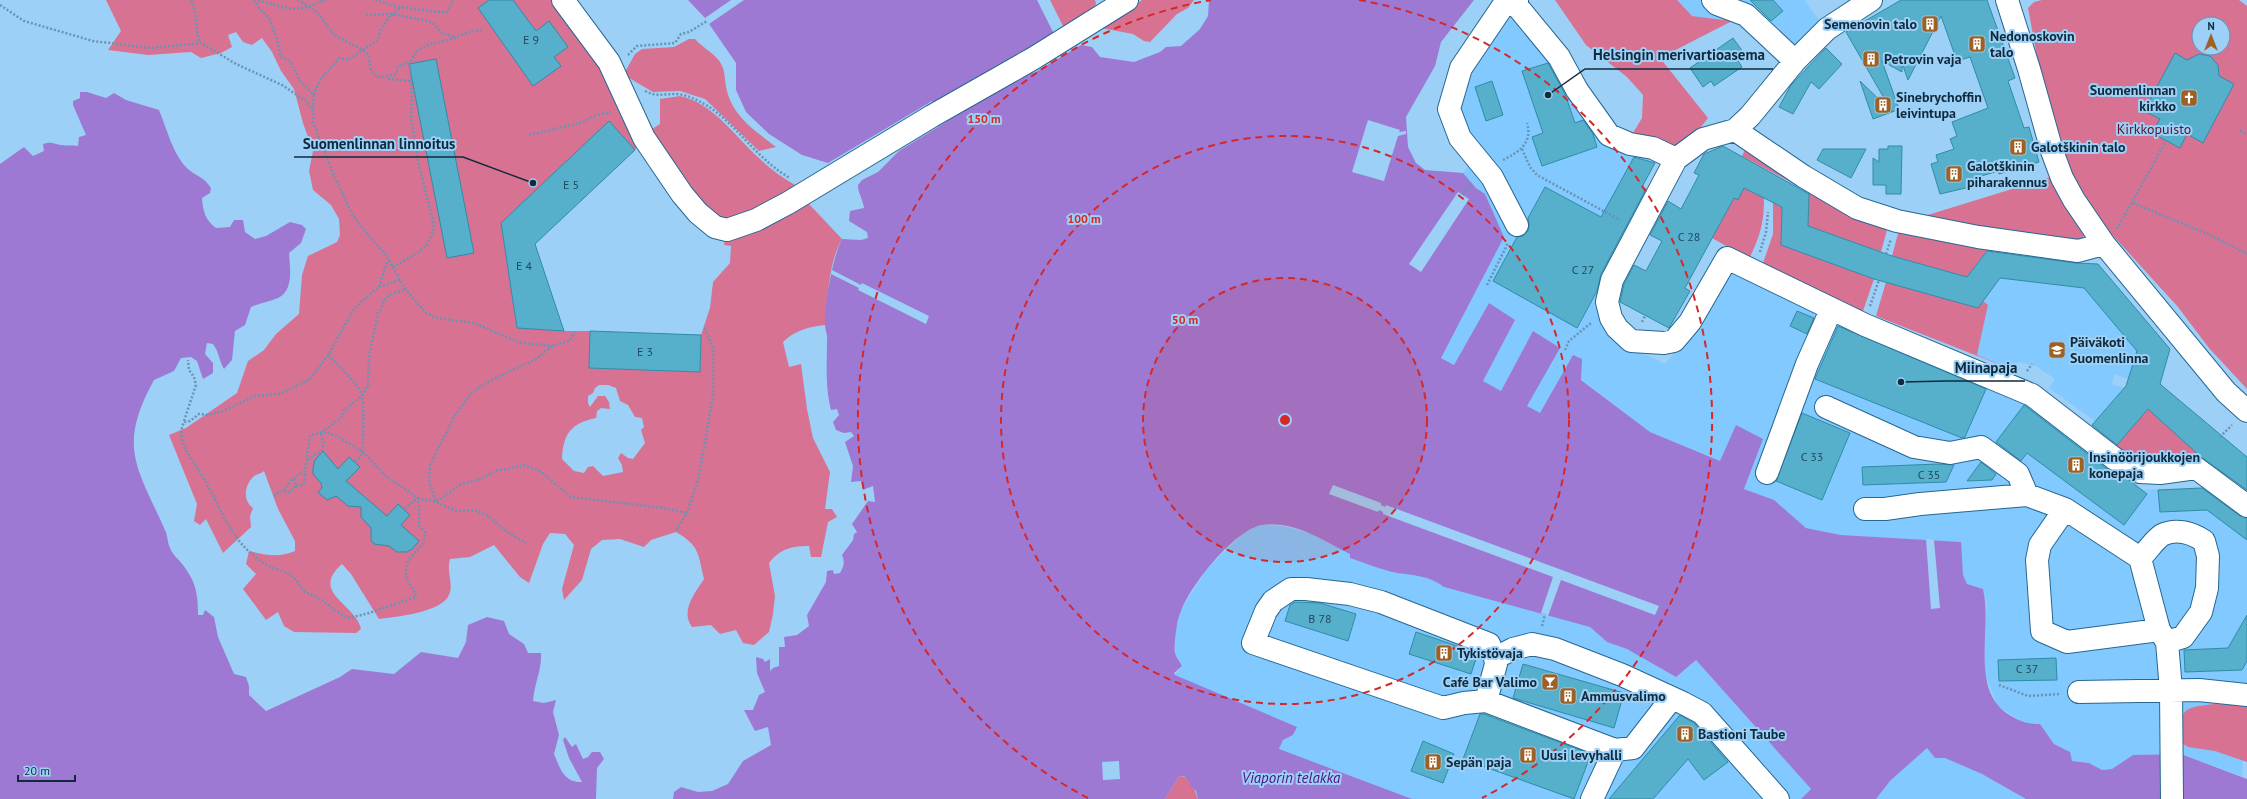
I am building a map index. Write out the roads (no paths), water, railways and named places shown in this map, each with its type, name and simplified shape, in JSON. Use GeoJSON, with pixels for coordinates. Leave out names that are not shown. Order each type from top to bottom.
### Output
{"type":"FeatureCollection","features":[{"type":"Feature","properties":{"kind":"lane"},"geometry":{"type":"LineString","coordinates":[[563,0],[608,62],[644,138],[682,194],[698,213],[715,227],[727,230],[756,220],[808,191],[932,116],[1034,58],[1121,1]]}},
{"type":"Feature","properties":{"kind":"lane"},"geometry":{"type":"LineString","coordinates":[[1507,0],[1461,68],[1449,109],[1460,138],[1492,177],[1517,225]]}},
{"type":"Feature","properties":{"kind":"lane"},"geometry":{"type":"LineString","coordinates":[[1517,0],[1517,6],[1559,57],[1577,90],[1609,135],[1630,144],[1653,148],[1676,159]]}},
{"type":"Feature","properties":{"kind":"lane"},"geometry":{"type":"LineString","coordinates":[[1714,0],[1717,4],[1746,15],[1795,61]]}},
{"type":"Feature","properties":{"kind":"lane"},"geometry":{"type":"LineString","coordinates":[[1871,0],[1827,29],[1795,61],[1750,116],[1734,130],[1703,139],[1676,159],[1612,280],[1608,302],[1610,313],[1617,328],[1631,341],[1664,343],[1674,341],[1690,322],[1726,258],[1831,310],[2032,395],[2115,458],[2140,472],[2160,473],[2196,468],[2247,506]]}},
{"type":"Feature","properties":{"kind":"lane"},"geometry":{"type":"LineString","coordinates":[[2007,0],[2029,69],[2052,151],[2062,178],[2074,200],[2104,244],[2226,392],[2247,411]]}},
{"type":"Feature","properties":{"kind":"lane"},"geometry":{"type":"LineString","coordinates":[[1734,130],[1804,176],[1857,208],[1897,221],[1978,236],[2078,251],[2104,244]]}},
{"type":"Feature","properties":{"kind":"lane"},"geometry":{"type":"LineString","coordinates":[[1767,473],[1807,364],[1831,310]]}},
{"type":"Feature","properties":{"kind":"lane"},"geometry":{"type":"LineString","coordinates":[[1826,407],[1914,447],[1950,453],[1981,447],[2018,474],[2027,495]]}},
{"type":"Feature","properties":{"kind":"lane"},"geometry":{"type":"LineString","coordinates":[[1865,509],[1885,509],[1920,504],[2027,495],[2065,509],[2140,558],[2163,636],[2172,690],[2172,799]]}},
{"type":"Feature","properties":{"kind":"lane"},"geometry":{"type":"LineString","coordinates":[[2065,509],[2040,546],[2037,560],[2042,631],[2067,642],[2163,636],[2183,637],[2201,612],[2207,588],[2208,556],[2204,541],[2193,534],[2178,532],[2162,535],[2140,558]]}},
{"type":"Feature","properties":{"kind":"lane"},"geometry":{"type":"LineString","coordinates":[[1486,701],[1496,664],[1496,658],[1489,644],[1480,639],[1434,624],[1381,602],[1350,594],[1306,588],[1291,589],[1273,600],[1266,611],[1253,643],[1443,708],[1464,703],[1486,701],[1615,750],[1632,748],[1672,698]]}},
{"type":"Feature","properties":{"kind":"lane"},"geometry":{"type":"LineString","coordinates":[[1496,658],[1513,649],[1532,644],[1555,649],[1672,698],[1702,713],[1778,799]]}},
{"type":"Feature","properties":{"kind":"lane"},"geometry":{"type":"LineString","coordinates":[[2079,692],[2199,690],[2247,695]]}},
{"type":"Feature","properties":{"kind":"lane"},"geometry":{"type":"LineString","coordinates":[[1592,799],[1615,750]]}},
{"type":"Feature","properties":{"kind":"water","name":"Viaporin telakka"},"geometry":{"type":"Polygon","coordinates":[[[688,0],[1037,0],[1054,34],[1030,69],[1034,73],[1081,45],[1092,47],[1100,57],[1134,62],[1160,52],[1166,47],[1181,46],[1200,29],[1208,16],[1209,0],[1474,0],[1441,42],[1435,66],[1406,117],[1408,147],[1416,163],[1425,170],[1463,173],[1476,188],[1485,194],[1504,237],[1441,358],[1454,365],[1489,303],[1515,320],[1483,381],[1501,391],[1533,331],[1560,348],[1527,406],[1540,413],[1573,355],[1582,359],[1581,380],[1650,432],[1720,461],[1736,425],[1763,439],[1744,489],[1774,500],[1806,528],[1841,535],[1961,542],[1963,575],[1967,584],[1983,589],[1986,622],[1986,676],[1990,692],[1998,705],[2018,720],[2040,724],[2054,744],[2070,752],[2072,761],[2089,763],[2102,770],[2112,769],[2133,755],[2181,754],[2247,779],[2247,799],[2026,799],[1982,774],[1945,758],[1935,758],[1927,748],[1890,781],[1876,799],[1801,799],[1811,789],[1696,660],[1676,677],[1627,649],[1607,642],[1590,627],[1444,587],[1433,580],[1379,568],[1350,558],[1350,554],[1308,533],[1274,524],[1262,525],[1251,529],[1239,537],[1215,560],[1194,587],[1186,600],[1178,622],[1175,652],[1182,666],[1174,673],[1175,675],[1297,727],[1293,735],[1283,740],[1279,749],[1412,799],[1198,799],[1196,791],[1190,785],[1190,782],[1184,776],[1179,776],[1165,799],[673,799],[674,792],[681,787],[698,792],[712,791],[728,784],[743,761],[771,745],[768,727],[755,731],[744,710],[753,710],[759,695],[765,692],[757,673],[756,657],[763,659],[765,662],[770,659],[770,671],[779,666],[779,647],[785,647],[784,637],[797,635],[809,626],[807,615],[826,582],[827,571],[833,570],[834,574],[840,573],[844,564],[842,555],[853,540],[854,534],[857,532],[852,524],[868,501],[875,502],[873,486],[863,490],[861,481],[851,482],[853,466],[845,442],[854,436],[851,432],[844,433],[836,430],[833,422],[839,415],[837,409],[831,410],[827,384],[827,338],[825,316],[830,281],[835,257],[842,239],[861,240],[868,238],[867,232],[849,221],[850,211],[864,208],[858,185],[862,180],[878,172],[899,151],[946,122],[932,101],[828,163],[802,155],[769,134],[746,112],[736,90],[736,63],[705,18],[688,0]],[[1119,761],[1102,762],[1103,780],[1120,779],[1119,761]]]}},
{"type":"Feature","properties":{"kind":"water"},"geometry":{"type":"Polygon","coordinates":[[[80,92],[87,92],[106,98],[114,93],[126,100],[159,110],[178,157],[191,172],[203,179],[211,188],[210,193],[202,198],[202,203],[209,222],[216,228],[230,227],[234,220],[243,220],[245,232],[255,239],[266,236],[290,222],[302,225],[306,229],[301,243],[289,253],[290,278],[287,290],[278,298],[251,307],[245,325],[235,331],[232,360],[224,369],[215,347],[213,344],[207,343],[205,354],[213,363],[213,373],[203,379],[197,361],[191,357],[181,358],[174,371],[154,380],[143,403],[136,423],[134,440],[135,456],[139,473],[166,532],[169,546],[191,577],[197,594],[198,615],[203,615],[205,610],[214,617],[218,637],[234,674],[246,677],[249,686],[249,695],[266,711],[340,677],[352,669],[394,674],[421,652],[458,658],[466,642],[468,625],[487,617],[504,621],[509,634],[524,644],[528,653],[541,653],[533,701],[544,703],[556,700],[553,712],[559,735],[554,754],[564,774],[571,780],[582,782],[569,758],[563,740],[565,737],[572,747],[576,744],[583,759],[588,757],[592,752],[600,752],[604,759],[597,768],[596,799],[0,799],[0,164],[24,147],[33,156],[44,151],[43,144],[46,143],[78,146],[79,137],[86,135],[73,105],[73,101],[80,98],[80,92]]]}},
{"type":"Feature","properties":{"kind":"place","name":"Semenovin talo"},"geometry":{"type":"Point","coordinates":[1930,24]}},
{"type":"Feature","properties":{"kind":"place","name":"Nedonoskovin talo"},"geometry":{"type":"Point","coordinates":[1977,44]}},
{"type":"Feature","properties":{"kind":"place","name":"Petrovin vaja"},"geometry":{"type":"Point","coordinates":[1871,59]}},
{"type":"Feature","properties":{"kind":"place","name":"Helsingin merivartioasema"},"geometry":{"type":"Point","coordinates":[1548,95]}},
{"type":"Feature","properties":{"kind":"place","name":"Suomenlinnan kirkko"},"geometry":{"type":"Point","coordinates":[2189,98]}},
{"type":"Feature","properties":{"kind":"place","name":"Sinebrychoffin leivintupa"},"geometry":{"type":"Point","coordinates":[1883,105]}},
{"type":"Feature","properties":{"kind":"place","name":"Galotškinin talo"},"geometry":{"type":"Point","coordinates":[2018,147]}},
{"type":"Feature","properties":{"kind":"place","name":"Galotškinin piharakennus"},"geometry":{"type":"Point","coordinates":[1954,174]}},
{"type":"Feature","properties":{"kind":"place","name":"Suomenlinnan linnoitus"},"geometry":{"type":"Point","coordinates":[533,183]}},
{"type":"Feature","properties":{"kind":"place","name":"Päiväkoti Suomenlinna"},"geometry":{"type":"Point","coordinates":[2057,350]}},
{"type":"Feature","properties":{"kind":"place","name":"Miinapaja"},"geometry":{"type":"Point","coordinates":[1901,382]}},
{"type":"Feature","properties":{"kind":"place","name":"Insinöörijoukkojen konepaja"},"geometry":{"type":"Point","coordinates":[2076,465]}},
{"type":"Feature","properties":{"kind":"place","name":"Tykistövaja"},"geometry":{"type":"Point","coordinates":[1444,653]}},
{"type":"Feature","properties":{"kind":"place","name":"Café Bar Valimo"},"geometry":{"type":"Point","coordinates":[1550,682]}},
{"type":"Feature","properties":{"kind":"place","name":"Ammusvalimo"},"geometry":{"type":"Point","coordinates":[1568,696]}},
{"type":"Feature","properties":{"kind":"place","name":"Bastioni Taube"},"geometry":{"type":"Point","coordinates":[1685,734]}},
{"type":"Feature","properties":{"kind":"place","name":"Uusi levyhalli"},"geometry":{"type":"Point","coordinates":[1528,755]}},
{"type":"Feature","properties":{"kind":"place","name":"Sepän paja"},"geometry":{"type":"Point","coordinates":[1433,762]}},
{"type":"Feature","properties":{"kind":"park label","name":"Kirkkopuisto"},"geometry":{"type":"Point","coordinates":[2154,129]}}]}
